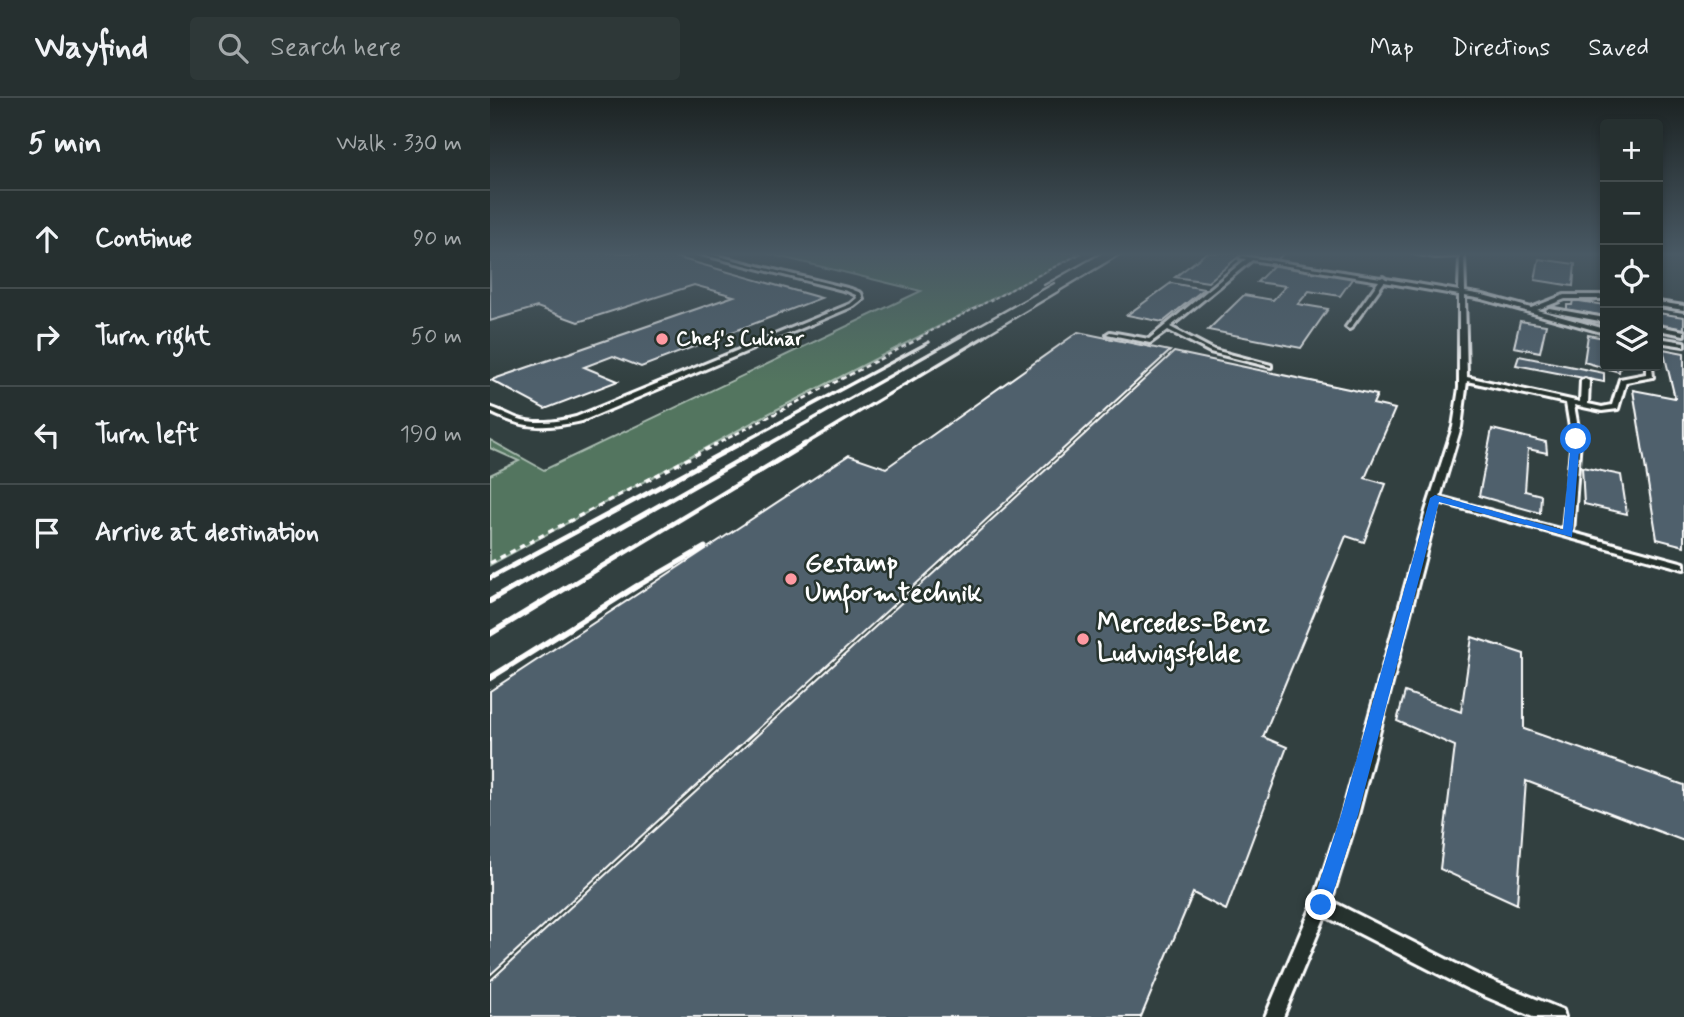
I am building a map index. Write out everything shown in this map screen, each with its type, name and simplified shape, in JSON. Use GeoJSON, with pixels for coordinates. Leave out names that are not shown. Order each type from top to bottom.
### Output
{"type":"FeatureCollection","features":[{"type":"Feature","properties":{"kind":"lane"},"geometry":{"type":"LineString","coordinates":[[490,409],[530,426],[579,419],[852,305],[860,299],[859,296]]}},
{"type":"Feature","properties":{"kind":"lane"},"geometry":{"type":"LineString","coordinates":[[1110,334],[1150,341],[1204,296]]}},
{"type":"Feature","properties":{"kind":"lane"},"geometry":{"type":"LineString","coordinates":[[1349,327],[1371,296]]}},
{"type":"Feature","properties":{"kind":"lane"},"geometry":{"type":"LineString","coordinates":[[1274,1017],[1321,905],[1350,815],[1435,498],[1457,427],[1463,378],[1462,296]]}},
{"type":"Feature","properties":{"kind":"lane"},"geometry":{"type":"LineString","coordinates":[[1470,296],[1600,330]]}},
{"type":"Feature","properties":{"kind":"lane"},"geometry":{"type":"LineString","coordinates":[[1532,310],[1564,298],[1600,297]]}},
{"type":"Feature","properties":{"kind":"lane"},"geometry":{"type":"LineString","coordinates":[[1663,305],[1684,308]]}},
{"type":"Feature","properties":{"kind":"lane"},"geometry":{"type":"LineString","coordinates":[[1532,310],[1549,310],[1600,319]]}},
{"type":"Feature","properties":{"kind":"lane"},"geometry":{"type":"LineString","coordinates":[[1167,328],[1214,351],[1269,366]]}},
{"type":"Feature","properties":{"kind":"lane"},"geometry":{"type":"LineString","coordinates":[[1663,329],[1684,333]]}},
{"type":"Feature","properties":{"kind":"lane"},"geometry":{"type":"LineString","coordinates":[[1663,341],[1684,344]]}},
{"type":"Feature","properties":{"kind":"lane"},"geometry":{"type":"LineString","coordinates":[[1463,378],[1602,409],[1615,407],[1623,381],[1650,375],[1650,371]]}},
{"type":"Feature","properties":{"kind":"lane"},"geometry":{"type":"LineString","coordinates":[[1584,405],[1585,381]]}},
{"type":"Feature","properties":{"kind":"lane"},"geometry":{"type":"LineString","coordinates":[[1568,535],[1576,439],[1570,402]]}},
{"type":"Feature","properties":{"kind":"lane"},"geometry":{"type":"LineString","coordinates":[[1435,498],[1684,566]]}},
{"type":"Feature","properties":{"kind":"lane"},"geometry":{"type":"LineString","coordinates":[[1321,905],[1472,982],[1556,1017]]}},
{"type":"Feature","properties":{"kind":"path"},"geometry":{"type":"LineString","coordinates":[[490,563],[999,296]]}},
{"type":"Feature","properties":{"kind":"green space"},"geometry":{"type":"Polygon","coordinates":[[[911,296],[998,296],[770,413],[490,565],[490,475],[519,461],[490,448],[490,440],[544,470],[911,296]]]}},
{"type":"Feature","properties":{"kind":"building"},"geometry":{"type":"Polygon","coordinates":[[[490,296],[660,296],[578,322],[537,307],[490,321],[490,296]]]}},
{"type":"Feature","properties":{"kind":"building"},"geometry":{"type":"Polygon","coordinates":[[[734,296],[821,298],[641,367],[613,356],[584,367],[618,381],[545,409],[491,380],[734,296]]]}},
{"type":"Feature","properties":{"kind":"building"},"geometry":{"type":"Polygon","coordinates":[[[1153,296],[1195,296],[1163,322],[1127,315],[1153,296]]]}},
{"type":"Feature","properties":{"kind":"building"},"geometry":{"type":"Polygon","coordinates":[[[1243,296],[1273,300],[1277,296],[1305,296],[1298,304],[1328,309],[1301,348],[1208,330],[1243,296]]]}},
{"type":"Feature","properties":{"kind":"building"},"geometry":{"type":"Polygon","coordinates":[[[1573,300],[1600,304],[1600,315],[1567,310],[1567,305],[1572,305],[1573,300]]]}},
{"type":"Feature","properties":{"kind":"building"},"geometry":{"type":"Polygon","coordinates":[[[1663,314],[1684,317],[1684,329],[1663,326],[1663,314]]]}},
{"type":"Feature","properties":{"kind":"building"},"geometry":{"type":"Polygon","coordinates":[[[1520,321],[1546,325],[1540,352],[1514,347],[1520,321]]]}},
{"type":"Feature","properties":{"kind":"building","name":"Gestamp Umformtechnik"},"geometry":{"type":"Polygon","coordinates":[[[1078,332],[1170,351],[490,975],[490,691],[849,455],[886,468],[1078,332]]]}},
{"type":"Feature","properties":{"kind":"building"},"geometry":{"type":"Polygon","coordinates":[[[1588,335],[1600,337],[1600,367],[1584,362],[1588,335]]]}},
{"type":"Feature","properties":{"kind":"building"},"geometry":{"type":"Polygon","coordinates":[[[1663,349],[1684,353],[1684,546],[1657,539],[1633,390],[1675,398],[1663,349]]]}},
{"type":"Feature","properties":{"kind":"building","name":"Mercedes-Benz Ludwigsfelde"},"geometry":{"type":"Polygon","coordinates":[[[1174,352],[1377,395],[1373,404],[1395,409],[1365,478],[1386,484],[1364,542],[1346,536],[1263,737],[1287,747],[1226,910],[1193,893],[1141,1017],[490,1017],[490,981],[1174,352]]]}},
{"type":"Feature","properties":{"kind":"building"},"geometry":{"type":"Polygon","coordinates":[[[1519,356],[1604,373],[1604,382],[1516,365],[1519,356]]]}},
{"type":"Feature","properties":{"kind":"building"},"geometry":{"type":"Polygon","coordinates":[[[1492,429],[1546,442],[1547,453],[1528,449],[1525,491],[1541,495],[1540,513],[1479,496],[1492,429]]]}},
{"type":"Feature","properties":{"kind":"building"},"geometry":{"type":"Polygon","coordinates":[[[1582,467],[1621,475],[1627,514],[1584,504],[1582,467]]]}},
{"type":"Feature","properties":{"kind":"building"},"geometry":{"type":"Polygon","coordinates":[[[1472,637],[1524,654],[1524,729],[1684,785],[1684,841],[1526,781],[1517,904],[1440,869],[1455,746],[1397,721],[1405,692],[1461,712],[1472,637]]]}},
{"type":"Feature","properties":{"kind":"railway"},"geometry":{"type":"LineString","coordinates":[[958,337],[1031,296]]}},
{"type":"Feature","properties":{"kind":"railway"},"geometry":{"type":"LineString","coordinates":[[983,337],[1052,296]]}},
{"type":"Feature","properties":{"kind":"railway"},"geometry":{"type":"LineString","coordinates":[[765,446],[961,336]]}},
{"type":"Feature","properties":{"kind":"railway"},"geometry":{"type":"LineString","coordinates":[[802,446],[986,336]]}},
{"type":"Feature","properties":{"kind":"railway"},"geometry":{"type":"LineString","coordinates":[[736,446],[929,342]]}},
{"type":"Feature","properties":{"kind":"railway"},"geometry":{"type":"LineString","coordinates":[[490,578],[739,444]]}},
{"type":"Feature","properties":{"kind":"railway"},"geometry":{"type":"LineString","coordinates":[[513,588],[768,444]]}},
{"type":"Feature","properties":{"kind":"railway"},"geometry":{"type":"LineString","coordinates":[[566,588],[805,444]]}},
{"type":"Feature","properties":{"kind":"railway"},"geometry":{"type":"LineString","coordinates":[[634,588],[705,547]]}},
{"type":"Feature","properties":{"kind":"railway"},"geometry":{"type":"LineString","coordinates":[[490,601],[516,586]]}},
{"type":"Feature","properties":{"kind":"railway"},"geometry":{"type":"LineString","coordinates":[[490,634],[569,586]]}},
{"type":"Feature","properties":{"kind":"railway"},"geometry":{"type":"LineString","coordinates":[[490,678],[637,586]]}},
{"type":"Feature","properties":{"kind":"place","name":"Chef's Culinar"},"geometry":{"type":"Point","coordinates":[662,339]}},
{"type":"Feature","properties":{"kind":"place","name":"Gestamp Umformtechnik"},"geometry":{"type":"Point","coordinates":[791,579]}},
{"type":"Feature","properties":{"kind":"place","name":"Mercedes-Benz Ludwigsfelde"},"geometry":{"type":"Point","coordinates":[1083,639]}},
{"type":"Feature","properties":{"kind":"route"},"geometry":{"type":"LineString","coordinates":[[1321,905],[1350,815],[1435,498],[1568,535],[1576,439]]}}]}
